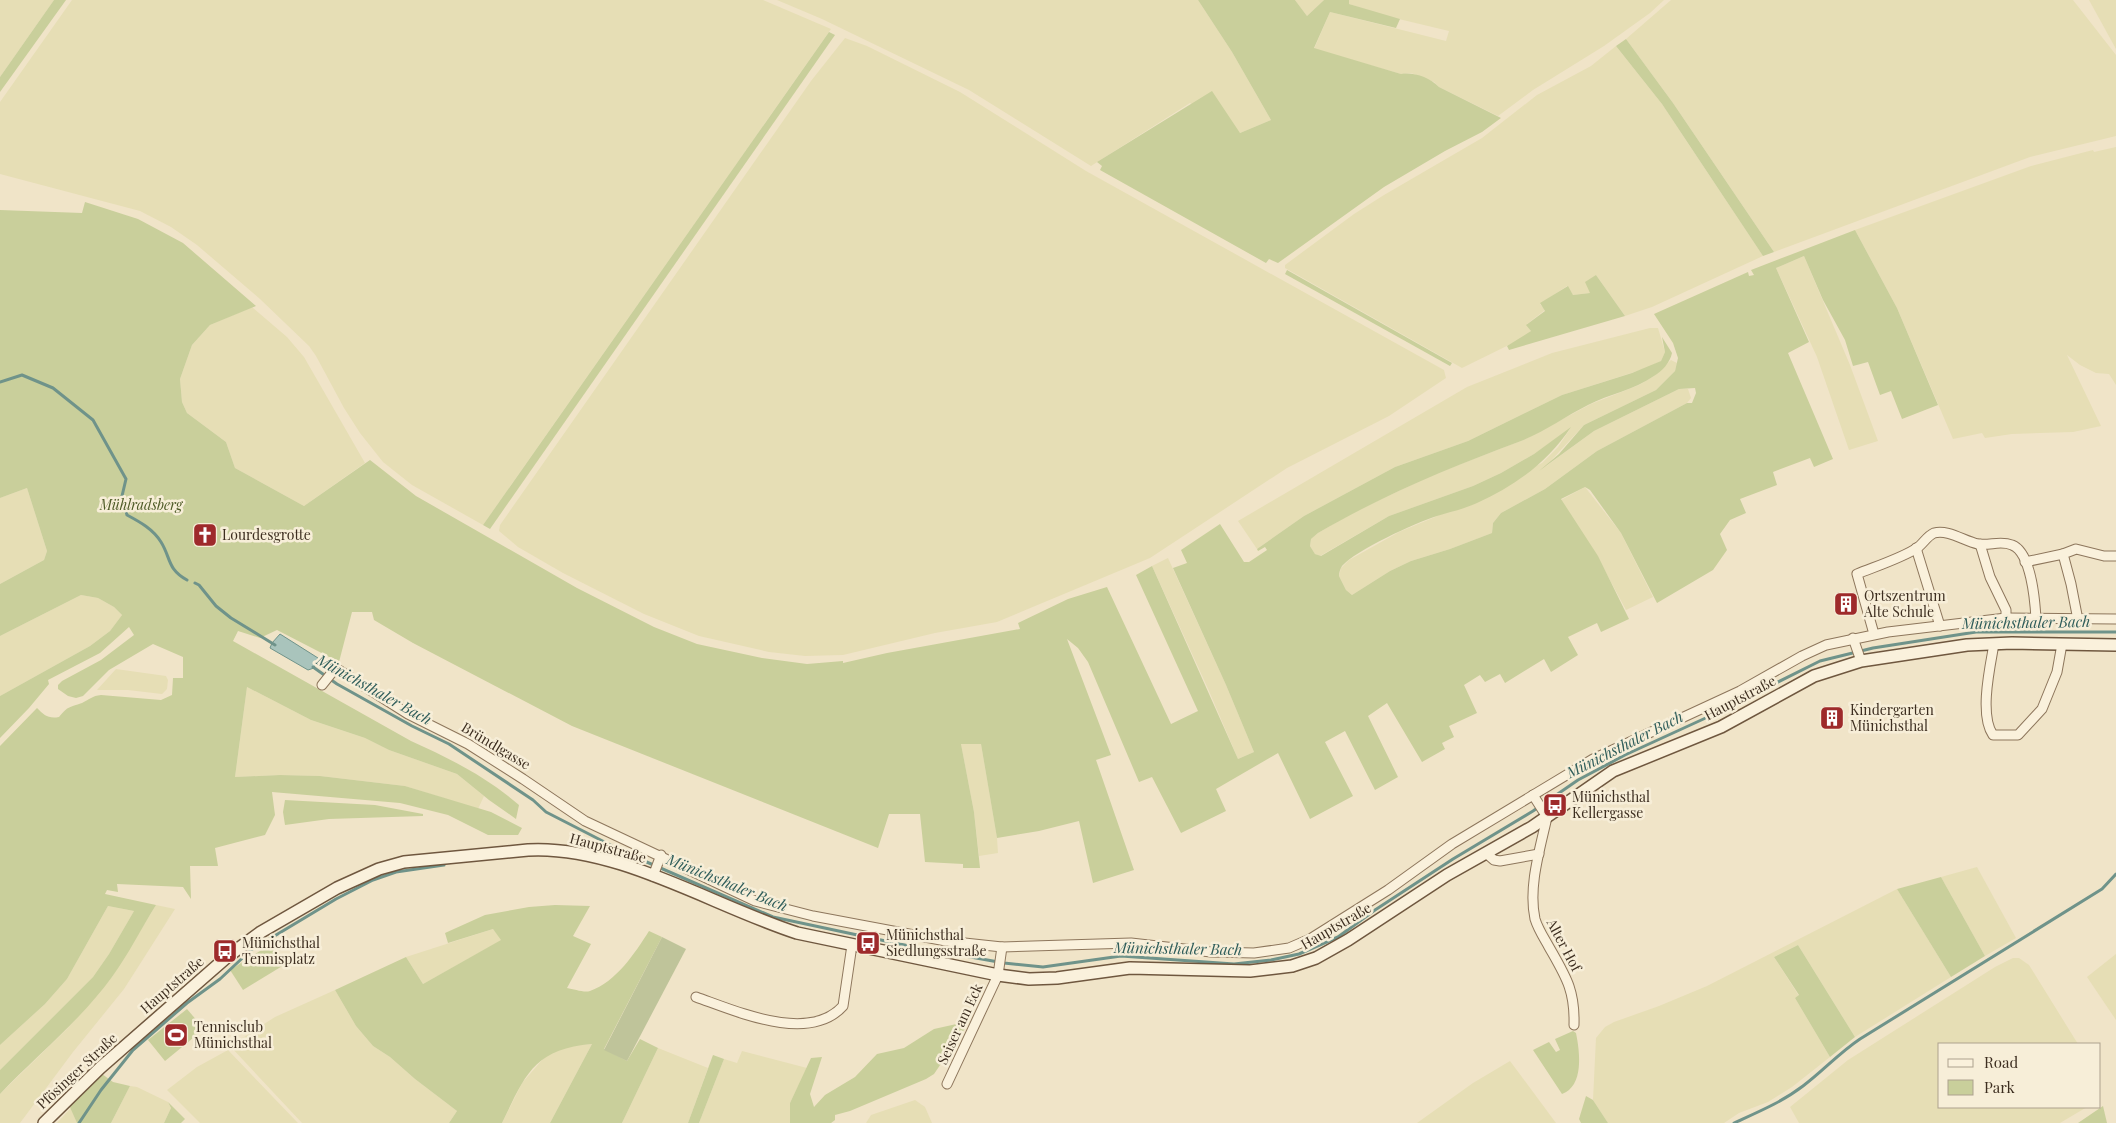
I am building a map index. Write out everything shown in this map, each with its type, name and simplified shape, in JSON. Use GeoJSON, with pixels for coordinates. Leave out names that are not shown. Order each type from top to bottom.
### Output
{"type":"FeatureCollection","features":[{"type":"Feature","properties":{"kind":"street"},"geometry":{"type":"LineString","coordinates":[[1874,634],[1857,574],[1916,548],[1931,534],[1940,532],[1980,544],[1999,542],[2014,545],[2025,562],[2032,584],[2036,619]]}},
{"type":"Feature","properties":{"kind":"street"},"geometry":{"type":"LineString","coordinates":[[1980,544],[1990,577],[2006,610],[2006,618]]}},
{"type":"Feature","properties":{"kind":"street"},"geometry":{"type":"LineString","coordinates":[[1916,548],[1940,626]]}},
{"type":"Feature","properties":{"kind":"street"},"geometry":{"type":"LineString","coordinates":[[2025,562],[2063,554],[2076,549],[2104,556],[2116,556]]}},
{"type":"Feature","properties":{"kind":"street"},"geometry":{"type":"LineString","coordinates":[[2063,554],[2078,620]]}},
{"type":"Feature","properties":{"kind":"street","name":"Hauptstraße"},"geometry":{"type":"LineString","coordinates":[[660,858],[764,903],[813,916],[1002,951],[1078,944],[1131,944],[1211,952],[1254,953],[1289,948],[1323,932],[1388,890],[1452,844],[1534,798],[1593,759],[1740,691],[1808,652],[1826,645],[1855,642],[1874,634],[2006,618],[2116,619]]}},
{"type":"Feature","properties":{"kind":"street"},"geometry":{"type":"LineString","coordinates":[[1855,642],[1860,659]]}},
{"type":"Feature","properties":{"kind":"street"},"geometry":{"type":"LineString","coordinates":[[1994,644],[1988,682],[1987,709],[1987,727],[1992,735],[2018,735],[2042,708],[2057,672],[2062,644]]}},
{"type":"Feature","properties":{"kind":"street","name":"Hauptstraße"},"geometry":{"type":"LineString","coordinates":[[131,1040],[248,941],[337,888],[379,869],[404,862],[548,849],[565,851],[655,873],[776,926],[818,939],[1042,979],[1130,968],[1250,971],[1292,966],[1316,958],[1332,949],[1613,771],[1721,726],[1814,676],[1860,659],[1944,647],[1994,644],[2116,645]]}},
{"type":"Feature","properties":{"kind":"street","name":"Bründlgasse"},"geometry":{"type":"LineString","coordinates":[[322,685],[331,673],[337,669],[408,714],[468,744],[524,778],[585,821],[660,858]]}},
{"type":"Feature","properties":{"kind":"street"},"geometry":{"type":"LineString","coordinates":[[1534,798],[1545,814]]}},
{"type":"Feature","properties":{"kind":"street","name":"Alter Hof"},"geometry":{"type":"LineString","coordinates":[[1545,814],[1533,902],[1536,921],[1571,987],[1575,1007],[1574,1025]]}},
{"type":"Feature","properties":{"kind":"street"},"geometry":{"type":"LineString","coordinates":[[1486,853],[1494,860],[1500,861],[1539,854]]}},
{"type":"Feature","properties":{"kind":"street"},"geometry":{"type":"LineString","coordinates":[[655,873],[660,858]]}},
{"type":"Feature","properties":{"kind":"street"},"geometry":{"type":"LineString","coordinates":[[696,997],[741,1013],[778,1022],[798,1024],[820,1021],[834,1014],[843,1006],[852,945]]}},
{"type":"Feature","properties":{"kind":"street","name":"Seiser am Eck"},"geometry":{"type":"LineString","coordinates":[[947,1084],[998,972],[1002,951]]}},
{"type":"Feature","properties":{"kind":"street","name":"Pfösinger Straße"},"geometry":{"type":"LineString","coordinates":[[44,1123],[131,1040]]}},
{"type":"Feature","properties":{"kind":"shaded area"},"geometry":{"type":"Polygon","coordinates":[[[0,0],[54,0],[0,77],[0,0]]]}},
{"type":"Feature","properties":{"kind":"shaded area"},"geometry":{"type":"Polygon","coordinates":[[[72,0],[763,0],[831,29],[483,525],[412,485],[383,462],[360,433],[344,408],[309,346],[260,299],[197,245],[171,227],[140,211],[0,174],[0,102],[72,0]]]}},
{"type":"Feature","properties":{"kind":"shaded area"},"geometry":{"type":"Polygon","coordinates":[[[777,0],[1198,0],[1232,52],[1271,120],[1240,133],[1190,103],[1091,166],[969,90],[822,19],[777,0]]]}},
{"type":"Feature","properties":{"kind":"shaded area"},"geometry":{"type":"Polygon","coordinates":[[[1295,0],[1324,0],[1307,16],[1295,0]]]}},
{"type":"Feature","properties":{"kind":"shaded area"},"geometry":{"type":"Polygon","coordinates":[[[1349,0],[1664,0],[1650,13],[1604,46],[1533,90],[1498,116],[1439,87],[1434,82],[1411,73],[1401,74],[1314,49],[1330,12],[1446,41],[1449,31],[1382,15],[1349,4],[1349,0]]]}},
{"type":"Feature","properties":{"kind":"shaded area"},"geometry":{"type":"Polygon","coordinates":[[[1671,0],[2073,0],[2116,55],[2116,136],[2030,157],[1774,252],[1673,103],[1626,39],[1671,0]]]}},
{"type":"Feature","properties":{"kind":"shaded area"},"geometry":{"type":"Polygon","coordinates":[[[2089,0],[2116,0],[2116,49],[2089,0]]]}},
{"type":"Feature","properties":{"kind":"shaded area"},"geometry":{"type":"Polygon","coordinates":[[[845,38],[867,46],[960,92],[1086,171],[1444,370],[1446,378],[1389,416],[1287,468],[1150,558],[997,622],[935,633],[843,655],[805,656],[769,652],[699,636],[644,614],[563,573],[518,547],[499,531],[500,525],[811,81],[845,38]]]}},
{"type":"Feature","properties":{"kind":"shaded area"},"geometry":{"type":"Polygon","coordinates":[[[1616,46],[1662,104],[1763,256],[1652,307],[1625,316],[1596,275],[1590,293],[1573,295],[1567,286],[1540,304],[1545,310],[1527,324],[1531,331],[1523,338],[1462,368],[1285,268],[1285,265],[1354,214],[1482,138],[1537,95],[1591,66],[1616,46]]]}},
{"type":"Feature","properties":{"kind":"shaded area"},"geometry":{"type":"Polygon","coordinates":[[[2116,147],[2116,385],[2109,374],[2096,373],[2080,365],[2067,355],[2101,426],[2073,432],[2012,434],[1985,438],[1982,433],[1953,439],[1897,308],[1855,230],[2031,166],[2093,150],[2094,152],[2116,147]]]}},
{"type":"Feature","properties":{"kind":"shaded area"},"geometry":{"type":"Polygon","coordinates":[[[1804,256],[1850,365],[1878,441],[1849,450],[1817,357],[1776,268],[1804,256]]]}},
{"type":"Feature","properties":{"kind":"shaded area"},"geometry":{"type":"Polygon","coordinates":[[[252,307],[287,337],[304,357],[365,463],[304,506],[235,468],[226,442],[187,413],[182,402],[180,379],[192,345],[210,325],[252,307]]]}},
{"type":"Feature","properties":{"kind":"shaded area"},"geometry":{"type":"Polygon","coordinates":[[[1650,328],[1658,328],[1665,352],[1661,361],[1647,368],[1562,395],[1468,441],[1395,467],[1304,516],[1257,549],[1238,521],[1467,387],[1552,353],[1650,328]]]}},
{"type":"Feature","properties":{"kind":"shaded area"},"geometry":{"type":"Polygon","coordinates":[[[1671,360],[1677,363],[1675,371],[1656,390],[1584,425],[1545,467],[1594,431],[1679,389],[1688,389],[1691,398],[1687,403],[1597,451],[1545,489],[1501,513],[1493,523],[1492,533],[1411,561],[1390,571],[1352,595],[1346,590],[1339,576],[1341,568],[1349,560],[1399,532],[1435,517],[1542,463],[1558,447],[1570,429],[1534,454],[1501,473],[1473,486],[1389,516],[1320,556],[1315,554],[1310,546],[1311,539],[1318,533],[1356,511],[1435,474],[1523,440],[1591,404],[1639,385],[1654,376],[1671,360]]]}},
{"type":"Feature","properties":{"kind":"shaded area"},"geometry":{"type":"Polygon","coordinates":[[[1585,487],[1621,533],[1653,597],[1626,610],[1597,556],[1561,500],[1585,487]]]}},
{"type":"Feature","properties":{"kind":"shaded area"},"geometry":{"type":"Polygon","coordinates":[[[27,488],[47,551],[44,560],[0,584],[0,498],[27,488]]]}},
{"type":"Feature","properties":{"kind":"shaded area"},"geometry":{"type":"Polygon","coordinates":[[[1168,558],[1226,685],[1254,752],[1238,759],[1152,566],[1168,558]]]}},
{"type":"Feature","properties":{"kind":"shaded area"},"geometry":{"type":"Polygon","coordinates":[[[81,595],[98,598],[114,607],[122,615],[110,631],[90,646],[0,696],[0,636],[81,595]]]}},
{"type":"Feature","properties":{"kind":"shaded area"},"geometry":{"type":"Polygon","coordinates":[[[116,669],[166,676],[168,680],[167,689],[162,694],[128,690],[97,690],[116,669]]]}},
{"type":"Feature","properties":{"kind":"shaded area"},"geometry":{"type":"Polygon","coordinates":[[[247,687],[311,720],[365,738],[389,750],[457,774],[484,796],[478,809],[405,786],[320,776],[235,777],[247,687]]]}},
{"type":"Feature","properties":{"kind":"shaded area"},"geometry":{"type":"Polygon","coordinates":[[[961,744],[981,744],[998,853],[979,856],[974,812],[961,744]]]}},
{"type":"Feature","properties":{"kind":"shaded area"},"geometry":{"type":"Polygon","coordinates":[[[1977,867],[2016,938],[1985,956],[1941,877],[1977,867]]]}},
{"type":"Feature","properties":{"kind":"shaded area"},"geometry":{"type":"Polygon","coordinates":[[[1897,889],[1951,977],[1855,1037],[1798,945],[1774,957],[1799,996],[1795,998],[1830,1057],[1792,1087],[1768,1102],[1739,1113],[1724,1123],[1608,1123],[1593,1100],[1596,1038],[1605,1027],[1707,986],[1897,889]]]}},
{"type":"Feature","properties":{"kind":"shaded area"},"geometry":{"type":"Polygon","coordinates":[[[156,905],[175,909],[124,989],[73,1052],[20,1123],[0,1123],[0,1094],[68,1028],[112,977],[156,905]]]}},
{"type":"Feature","properties":{"kind":"shaded area"},"geometry":{"type":"Polygon","coordinates":[[[108,906],[134,911],[109,954],[93,977],[0,1070],[0,1045],[45,1004],[67,979],[108,906]]]}},
{"type":"Feature","properties":{"kind":"shaded area"},"geometry":{"type":"Polygon","coordinates":[[[493,929],[502,940],[423,984],[406,957],[493,929]]]}},
{"type":"Feature","properties":{"kind":"shaded area"},"geometry":{"type":"Polygon","coordinates":[[[2116,954],[2116,1020],[2087,977],[2116,954]]]}},
{"type":"Feature","properties":{"kind":"shaded area"},"geometry":{"type":"Polygon","coordinates":[[[2013,958],[2019,958],[2029,965],[2077,1043],[1938,1043],[1938,1108],[2085,1108],[2060,1123],[1799,1123],[1790,1107],[1848,1060],[1995,967],[2013,958]]]}},
{"type":"Feature","properties":{"kind":"shaded area"},"geometry":{"type":"Polygon","coordinates":[[[335,990],[356,1026],[373,1046],[390,1057],[457,1111],[449,1123],[302,1123],[230,1046],[275,1017],[335,990]]]}},
{"type":"Feature","properties":{"kind":"shaded area"},"geometry":{"type":"Polygon","coordinates":[[[592,1044],[550,1123],[502,1123],[522,1083],[543,1059],[552,1052],[570,1046],[592,1044]]]}},
{"type":"Feature","properties":{"kind":"shaded area"},"geometry":{"type":"Polygon","coordinates":[[[658,1048],[708,1068],[688,1123],[622,1123],[658,1048]]]}},
{"type":"Feature","properties":{"kind":"shaded area"},"geometry":{"type":"Polygon","coordinates":[[[228,1050],[298,1123],[200,1123],[167,1090],[197,1067],[228,1050]]]}},
{"type":"Feature","properties":{"kind":"shaded area"},"geometry":{"type":"Polygon","coordinates":[[[742,1051],[807,1068],[790,1103],[790,1123],[699,1123],[724,1059],[737,1063],[742,1051]]]}},
{"type":"Feature","properties":{"kind":"shaded area"},"geometry":{"type":"Polygon","coordinates":[[[1510,1061],[1556,1123],[1417,1123],[1473,1083],[1510,1061]]]}},
{"type":"Feature","properties":{"kind":"shaded area"},"geometry":{"type":"Polygon","coordinates":[[[130,1086],[137,1087],[168,1102],[171,1108],[164,1123],[111,1123],[130,1086]]]}},
{"type":"Feature","properties":{"kind":"shaded area"},"geometry":{"type":"Polygon","coordinates":[[[915,1100],[925,1107],[932,1123],[866,1123],[871,1115],[915,1100]]]}},
{"type":"Feature","properties":{"kind":"shaded area"},"geometry":{"type":"Polygon","coordinates":[[[71,1108],[77,1123],[57,1123],[71,1108]]]}},
{"type":"Feature","properties":{"kind":"green space"},"geometry":{"type":"Polygon","coordinates":[[[54,0],[66,0],[0,92],[0,77],[54,0]]]}},
{"type":"Feature","properties":{"kind":"green space"},"geometry":{"type":"Polygon","coordinates":[[[1198,0],[1295,0],[1307,16],[1324,0],[1349,0],[1349,4],[1400,19],[1396,28],[1330,12],[1314,48],[1401,74],[1421,76],[1501,118],[1482,132],[1445,151],[1384,187],[1278,263],[1269,259],[1266,263],[1100,170],[1102,166],[1097,162],[1212,91],[1240,133],[1271,120],[1232,52],[1198,0]]]}},
{"type":"Feature","properties":{"kind":"green space"},"geometry":{"type":"Polygon","coordinates":[[[829,32],[835,35],[490,529],[483,525],[829,32]]]}},
{"type":"Feature","properties":{"kind":"green space"},"geometry":{"type":"Polygon","coordinates":[[[1626,39],[1673,103],[1774,252],[1763,256],[1662,104],[1616,46],[1626,39]]]}},
{"type":"Feature","properties":{"kind":"green space","name":"Mühlradsberg"},"geometry":{"type":"Polygon","coordinates":[[[85,202],[138,219],[183,243],[256,306],[210,325],[192,345],[180,379],[182,402],[187,413],[226,442],[235,468],[304,506],[370,460],[416,496],[577,588],[654,627],[697,644],[762,658],[807,664],[843,661],[843,663],[887,653],[1020,629],[1018,623],[1068,599],[1107,587],[1171,724],[1198,711],[1136,575],[1152,566],[1238,759],[1254,752],[1173,568],[1187,563],[1181,550],[1220,524],[1244,562],[1249,562],[1267,550],[1265,547],[1258,551],[1257,549],[1304,516],[1395,467],[1468,441],[1562,395],[1632,373],[1661,361],[1665,352],[1662,337],[1672,353],[1671,357],[1663,369],[1646,381],[1588,405],[1530,437],[1443,472],[1367,506],[1318,533],[1311,539],[1310,546],[1315,554],[1321,556],[1389,516],[1473,486],[1501,473],[1534,454],[1571,427],[1562,440],[1541,462],[1517,481],[1477,503],[1427,520],[1372,545],[1342,566],[1339,576],[1346,590],[1352,595],[1390,571],[1411,561],[1492,533],[1493,523],[1501,513],[1545,489],[1597,451],[1687,403],[1692,403],[1696,393],[1695,388],[1679,389],[1594,431],[1539,471],[1559,454],[1584,425],[1656,390],[1675,371],[1678,358],[1673,343],[1654,314],[1748,272],[1749,276],[1754,275],[1751,270],[1855,230],[1897,308],[1938,405],[1902,419],[1891,391],[1880,395],[1868,362],[1853,366],[1845,340],[1823,300],[1804,256],[1776,268],[1809,342],[1788,353],[1833,459],[1814,467],[1810,458],[1773,472],[1777,485],[1740,499],[1746,513],[1730,520],[1720,534],[1727,550],[1713,570],[1657,603],[1621,533],[1590,490],[1585,487],[1561,499],[1598,556],[1629,619],[1601,632],[1597,623],[1568,637],[1578,655],[1551,672],[1544,659],[1505,683],[1500,674],[1485,682],[1480,675],[1464,685],[1477,713],[1449,726],[1454,737],[1442,743],[1445,749],[1422,762],[1387,703],[1368,716],[1398,777],[1375,790],[1345,731],[1325,742],[1353,796],[1310,819],[1278,753],[1216,789],[1226,811],[1181,833],[1152,777],[1139,782],[1088,662],[1078,648],[1067,639],[1111,755],[1096,760],[1134,870],[1093,883],[1079,821],[1039,831],[997,838],[981,744],[961,744],[974,812],[980,868],[963,868],[963,864],[925,862],[920,814],[889,814],[878,848],[572,726],[413,643],[374,620],[372,612],[352,612],[339,662],[277,630],[260,638],[238,631],[233,641],[411,741],[467,769],[519,805],[516,819],[457,774],[389,750],[365,738],[311,720],[247,687],[235,777],[320,776],[405,786],[491,812],[522,828],[518,835],[488,835],[448,815],[400,803],[272,792],[275,815],[265,835],[215,848],[218,866],[190,866],[191,899],[183,887],[117,884],[118,892],[107,890],[105,894],[156,905],[124,960],[100,993],[0,1094],[0,1070],[93,977],[134,911],[108,906],[67,979],[45,1004],[0,1045],[0,746],[37,708],[46,716],[59,717],[69,707],[98,695],[161,700],[172,695],[173,678],[183,678],[183,657],[153,644],[109,670],[83,696],[76,698],[68,696],[58,689],[58,685],[62,681],[101,660],[134,635],[129,627],[100,653],[48,680],[49,684],[0,738],[0,696],[90,646],[110,631],[122,615],[114,607],[98,598],[81,595],[0,636],[0,584],[44,560],[47,551],[27,488],[0,498],[0,210],[82,213],[85,202]]]}},
{"type":"Feature","properties":{"kind":"green space"},"geometry":{"type":"Polygon","coordinates":[[[1287,270],[1452,363],[1450,366],[1285,274],[1287,270]]]}},
{"type":"Feature","properties":{"kind":"green space"},"geometry":{"type":"Polygon","coordinates":[[[1596,275],[1625,316],[1509,350],[1507,346],[1531,331],[1526,325],[1545,311],[1540,303],[1568,286],[1573,295],[1590,293],[1585,282],[1596,275]]]}},
{"type":"Feature","properties":{"kind":"green space"},"geometry":{"type":"Polygon","coordinates":[[[285,800],[375,805],[423,814],[423,816],[329,819],[285,825],[283,812],[285,800]]]}},
{"type":"Feature","properties":{"kind":"green space"},"geometry":{"type":"Polygon","coordinates":[[[1941,877],[1985,956],[1951,977],[1897,889],[1941,877]]]}},
{"type":"Feature","properties":{"kind":"green space"},"geometry":{"type":"Polygon","coordinates":[[[555,905],[590,906],[573,936],[591,944],[567,988],[590,991],[599,987],[624,966],[649,931],[662,937],[604,1049],[627,1061],[640,1039],[658,1048],[622,1123],[550,1123],[592,1044],[556,1052],[544,1059],[525,1079],[502,1123],[449,1123],[457,1111],[390,1057],[373,1046],[356,1026],[335,990],[406,957],[423,984],[501,940],[493,929],[448,943],[445,933],[485,915],[529,907],[555,905]]]}},
{"type":"Feature","properties":{"kind":"green space"},"geometry":{"type":"Polygon","coordinates":[[[662,937],[686,949],[627,1061],[604,1050],[662,937]]]}},
{"type":"Feature","properties":{"kind":"green space","name":"Tennisclub Münichsthal"},"geometry":{"type":"Polygon","coordinates":[[[271,944],[284,965],[243,990],[230,970],[271,944]]]}},
{"type":"Feature","properties":{"kind":"green space"},"geometry":{"type":"Polygon","coordinates":[[[1798,945],[1855,1037],[1830,1057],[1795,998],[1799,995],[1774,957],[1798,945]]]}},
{"type":"Feature","properties":{"kind":"green space","name":"Tennisclub Münichsthal"},"geometry":{"type":"Polygon","coordinates":[[[187,1009],[204,1029],[165,1061],[148,1040],[187,1009]]]}},
{"type":"Feature","properties":{"kind":"green space"},"geometry":{"type":"Polygon","coordinates":[[[970,1021],[934,1074],[926,1079],[850,1111],[835,1115],[835,1120],[831,1123],[790,1123],[790,1103],[811,1058],[822,1057],[810,1094],[814,1107],[825,1095],[855,1077],[877,1054],[904,1048],[934,1029],[970,1021]]]}},
{"type":"Feature","properties":{"kind":"green space"},"geometry":{"type":"Polygon","coordinates":[[[1573,1031],[1576,1033],[1579,1068],[1574,1084],[1562,1094],[1533,1050],[1549,1042],[1556,1052],[1560,1050],[1555,1039],[1573,1031]]]}},
{"type":"Feature","properties":{"kind":"green space"},"geometry":{"type":"Polygon","coordinates":[[[713,1055],[724,1059],[699,1123],[688,1123],[713,1055]]]}},
{"type":"Feature","properties":{"kind":"green space"},"geometry":{"type":"Polygon","coordinates":[[[102,1074],[113,1082],[130,1086],[111,1123],[77,1123],[69,1105],[102,1074]]]}},
{"type":"Feature","properties":{"kind":"green space"},"geometry":{"type":"Polygon","coordinates":[[[1586,1096],[1593,1100],[1608,1123],[1581,1123],[1579,1119],[1586,1096]]]}},
{"type":"Feature","properties":{"kind":"green space"},"geometry":{"type":"Polygon","coordinates":[[[168,1102],[185,1119],[181,1123],[164,1123],[171,1108],[168,1102]]]}},
{"type":"Feature","properties":{"kind":"green space"},"geometry":{"type":"Polygon","coordinates":[[[2103,1106],[2107,1123],[2078,1123],[2101,1108],[2103,1106]]]}},
{"type":"Feature","properties":{"kind":"water"},"geometry":{"type":"Polygon","coordinates":[[[280,634],[318,658],[314,668],[308,670],[270,648],[280,634]]]}},
{"type":"Feature","properties":{"kind":"waterway","name":"Münichsthaler Bach"},"geometry":{"type":"LineString","coordinates":[[0,382],[22,375],[53,388],[93,420],[126,479],[122,496],[127,515],[154,533],[161,542],[176,572],[187,580]]}},
{"type":"Feature","properties":{"kind":"waterway","name":"Münichsthaler Bach"},"geometry":{"type":"LineString","coordinates":[[195,583],[199,585],[216,606],[231,618],[275,645]]}},
{"type":"Feature","properties":{"kind":"waterway","name":"Münichsthaler Bach"},"geometry":{"type":"LineString","coordinates":[[313,667],[337,684],[412,726],[449,744],[533,800],[546,812],[626,853],[773,917],[909,946],[1004,963],[1043,967],[1121,956],[1234,964],[1271,960],[1299,954],[1338,937],[1375,910],[1453,859],[1533,811],[1578,780],[1625,755],[1710,716],[1820,661],[1873,648],[1976,632],[2116,632]]}},
{"type":"Feature","properties":{"kind":"waterway"},"geometry":{"type":"LineString","coordinates":[[79,1123],[101,1090],[133,1050],[187,1003],[220,979],[251,950],[336,899],[373,880],[396,872],[444,865]]}},
{"type":"Feature","properties":{"kind":"waterway"},"geometry":{"type":"LineString","coordinates":[[1734,1123],[1795,1092],[1860,1039],[2102,889],[2116,874]]}},
{"type":"Feature","properties":{"kind":"place","name":"Lourdesgrotte"},"geometry":{"type":"Point","coordinates":[205,535]}},
{"type":"Feature","properties":{"kind":"place","name":"Ortszentrum Alte Schule"},"geometry":{"type":"Point","coordinates":[1846,604]}},
{"type":"Feature","properties":{"kind":"place","name":"Kindergarten Münichsthal"},"geometry":{"type":"Point","coordinates":[1832,718]}},
{"type":"Feature","properties":{"kind":"place","name":"Münichsthal Kellergasse"},"geometry":{"type":"Point","coordinates":[1555,805]}},
{"type":"Feature","properties":{"kind":"place","name":"Münichsthal Siedlungsstraße"},"geometry":{"type":"Point","coordinates":[868,943]}},
{"type":"Feature","properties":{"kind":"place","name":"Münichsthal Tennisplatz"},"geometry":{"type":"Point","coordinates":[225,951]}},
{"type":"Feature","properties":{"kind":"place","name":"Tennisclub Münichsthal"},"geometry":{"type":"Point","coordinates":[176,1035]}}]}
